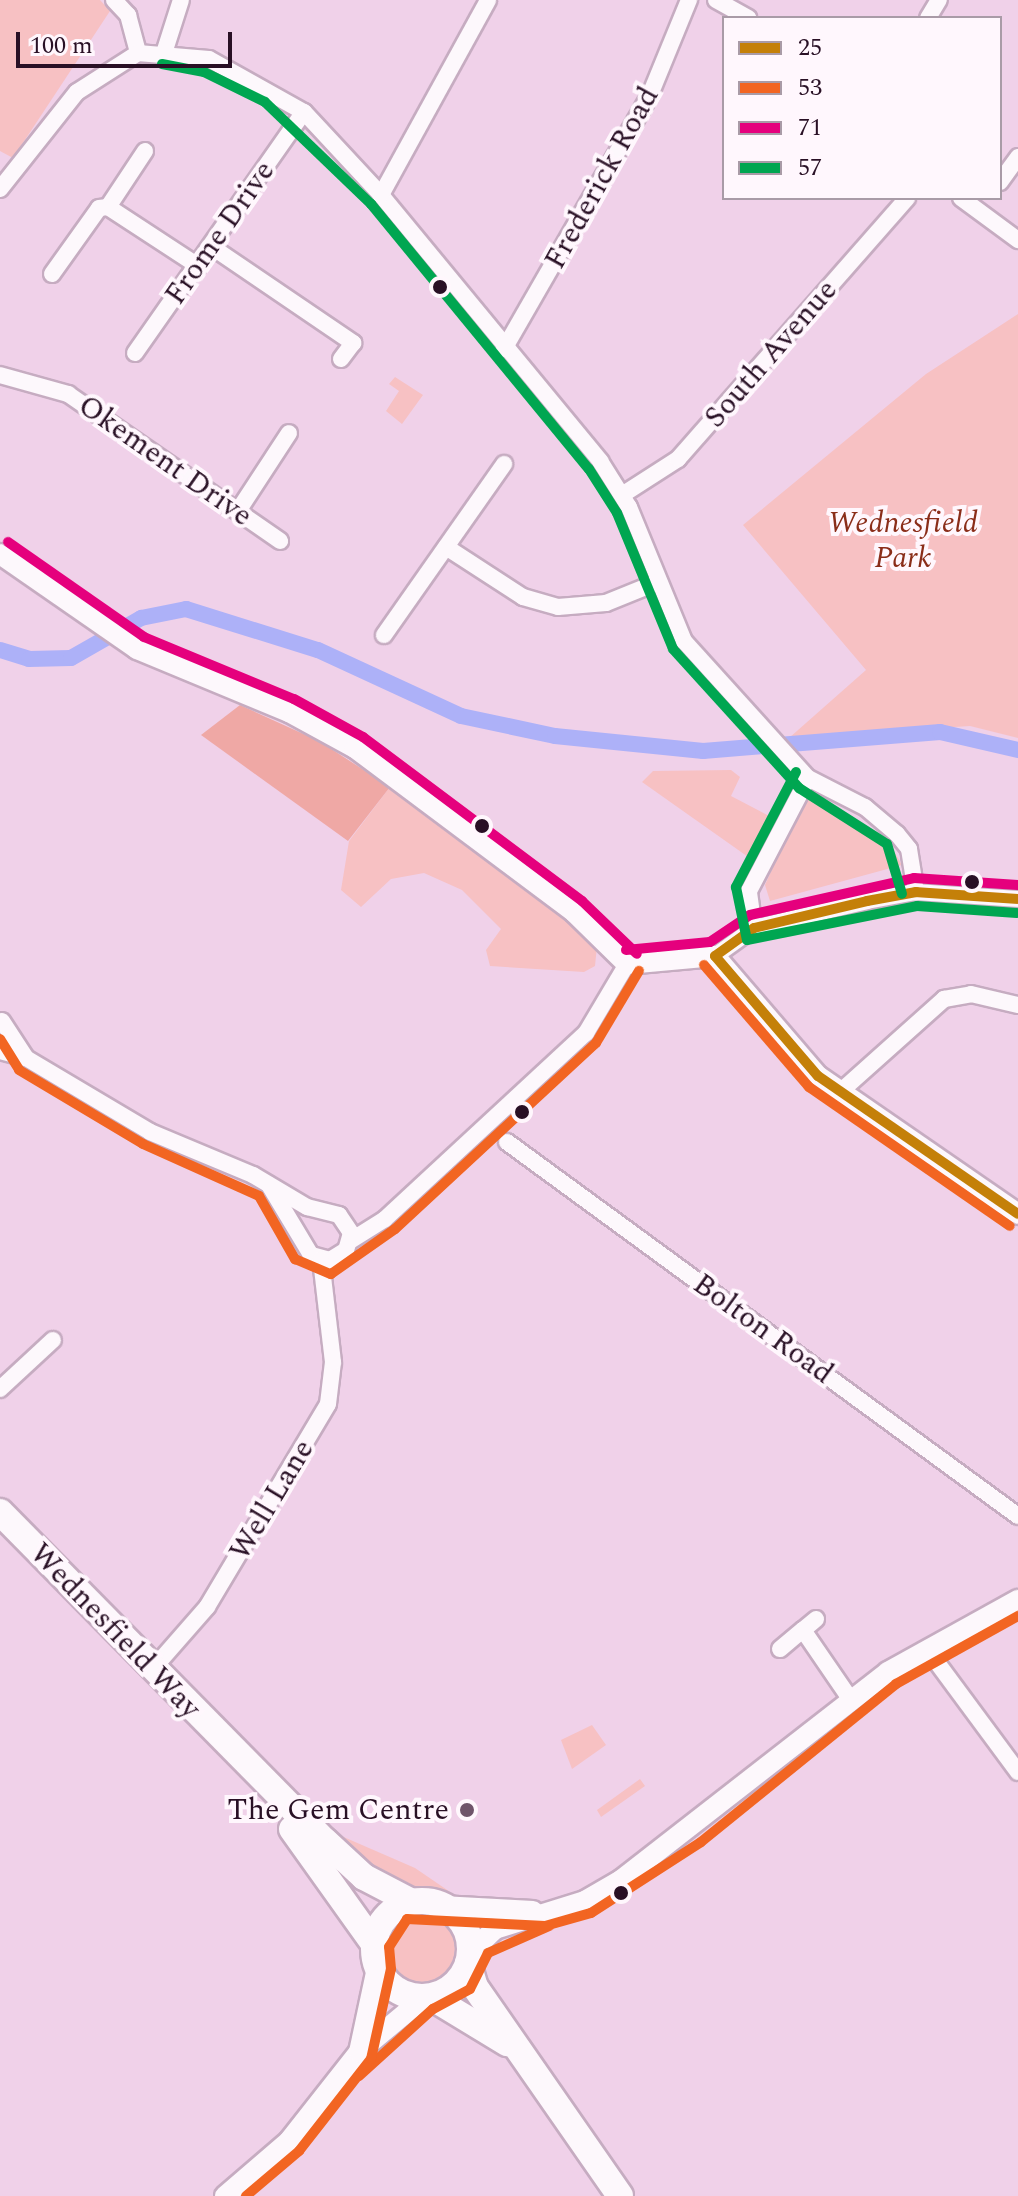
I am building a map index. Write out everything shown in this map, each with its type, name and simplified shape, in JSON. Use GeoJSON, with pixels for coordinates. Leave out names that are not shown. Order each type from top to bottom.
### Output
{"type":"FeatureCollection","features":[{"type":"Feature","properties":{"kind":"main road","name":"Wednesfield Way"},"geometry":{"type":"LineString","coordinates":[[0,1512],[151,1671],[364,1877],[412,1902]]}},
{"type":"Feature","properties":{"kind":"main road","name":"Wednesfield Way"},"geometry":{"type":"LineString","coordinates":[[230,1750],[338,1886],[375,1956]]}},
{"type":"Feature","properties":{"kind":"main road"},"geometry":{"type":"LineString","coordinates":[[520,2052],[428,1997],[396,1990],[375,1956],[385,1918],[412,1902],[441,1906],[463,1926],[475,1987],[620,2196]]}},
{"type":"Feature","properties":{"kind":"main road"},"geometry":{"type":"LineString","coordinates":[[428,1997],[460,1979],[469,1958]]}},
{"type":"Feature","properties":{"kind":"street"},"geometry":{"type":"LineString","coordinates":[[114,0],[128,15],[138,53]]}},
{"type":"Feature","properties":{"kind":"street"},"geometry":{"type":"LineString","coordinates":[[165,50],[181,0]]}},
{"type":"Feature","properties":{"kind":"street"},"geometry":{"type":"LineString","coordinates":[[381,195],[488,0]]}},
{"type":"Feature","properties":{"kind":"street","name":"Frederick Road"},"geometry":{"type":"LineString","coordinates":[[504,349],[650,95],[689,0]]}},
{"type":"Feature","properties":{"kind":"street"},"geometry":{"type":"LineString","coordinates":[[716,0],[744,16]]}},
{"type":"Feature","properties":{"kind":"street"},"geometry":{"type":"LineString","coordinates":[[0,189],[87,83],[138,53],[165,50],[222,64],[304,112],[381,195],[622,495],[684,641],[808,778],[865,807],[897,834],[909,849],[916,892]]}},
{"type":"Feature","properties":{"kind":"street","name":"Frome Drive"},"geometry":{"type":"LineString","coordinates":[[135,353],[304,112]]}},
{"type":"Feature","properties":{"kind":"street"},"geometry":{"type":"LineString","coordinates":[[108,207],[145,151]]}},
{"type":"Feature","properties":{"kind":"street"},"geometry":{"type":"LineString","coordinates":[[1002,179],[1018,157]]}},
{"type":"Feature","properties":{"kind":"street","name":"South Avenue"},"geometry":{"type":"LineString","coordinates":[[622,495],[678,459],[905,200]]}},
{"type":"Feature","properties":{"kind":"street"},"geometry":{"type":"LineString","coordinates":[[985,203],[1018,240]]}},
{"type":"Feature","properties":{"kind":"street"},"geometry":{"type":"LineString","coordinates":[[52,274],[99,208],[108,207],[198,266]]}},
{"type":"Feature","properties":{"kind":"street"},"geometry":{"type":"LineString","coordinates":[[212,247],[353,343],[341,359]]}},
{"type":"Feature","properties":{"kind":"street","name":"Okement Drive"},"geometry":{"type":"LineString","coordinates":[[0,375],[68,394],[280,541]]}},
{"type":"Feature","properties":{"kind":"street"},"geometry":{"type":"LineString","coordinates":[[238,511],[289,433]]}},
{"type":"Feature","properties":{"kind":"street"},"geometry":{"type":"LineString","coordinates":[[384,635],[504,464]]}},
{"type":"Feature","properties":{"kind":"street"},"geometry":{"type":"LineString","coordinates":[[446,547],[523,597],[558,607],[606,603],[658,582]]}},
{"type":"Feature","properties":{"kind":"street"},"geometry":{"type":"LineString","coordinates":[[0,554],[137,649],[343,741],[565,904],[627,964],[715,956],[754,928],[916,892],[1018,899]]}},
{"type":"Feature","properties":{"kind":"street"},"geometry":{"type":"LineString","coordinates":[[754,928],[749,891],[808,778]]}},
{"type":"Feature","properties":{"kind":"street"},"geometry":{"type":"LineString","coordinates":[[715,956],[788,1048],[840,1092],[1018,1214]]}},
{"type":"Feature","properties":{"kind":"street"},"geometry":{"type":"LineString","coordinates":[[328,1307],[338,1257],[350,1233],[385,1219],[586,1033],[627,964]]}},
{"type":"Feature","properties":{"kind":"street"},"geometry":{"type":"LineString","coordinates":[[840,1092],[944,999],[971,994],[1018,1005]]}},
{"type":"Feature","properties":{"kind":"street"},"geometry":{"type":"LineString","coordinates":[[1,1019],[26,1058]]}},
{"type":"Feature","properties":{"kind":"street"},"geometry":{"type":"LineString","coordinates":[[0,1051],[26,1058],[150,1132],[324,1211],[350,1233]]}},
{"type":"Feature","properties":{"kind":"street","name":"Bolton Road"},"geometry":{"type":"LineString","coordinates":[[507,1142],[1018,1516]]}},
{"type":"Feature","properties":{"kind":"street"},"geometry":{"type":"LineString","coordinates":[[269,1185],[301,1235],[306,1250],[321,1260],[338,1257]]}},
{"type":"Feature","properties":{"kind":"street"},"geometry":{"type":"LineString","coordinates":[[301,1235],[307,1220],[324,1211]]}},
{"type":"Feature","properties":{"kind":"street"},"geometry":{"type":"LineString","coordinates":[[321,1260],[328,1307]]}},
{"type":"Feature","properties":{"kind":"street","name":"Well Lane"},"geometry":{"type":"LineString","coordinates":[[151,1671],[207,1607],[324,1414],[333,1377],[328,1307]]}},
{"type":"Feature","properties":{"kind":"street"},"geometry":{"type":"LineString","coordinates":[[0,1389],[53,1340]]}},
{"type":"Feature","properties":{"kind":"street"},"geometry":{"type":"LineString","coordinates":[[469,1958],[495,1929],[585,1901],[661,1854],[851,1700],[927,1649],[1018,1600]]}},
{"type":"Feature","properties":{"kind":"street"},"geometry":{"type":"LineString","coordinates":[[780,1649],[810,1625],[851,1700]]}},
{"type":"Feature","properties":{"kind":"street"},"geometry":{"type":"LineString","coordinates":[[927,1649],[1018,1772]]}},
{"type":"Feature","properties":{"kind":"street"},"geometry":{"type":"LineString","coordinates":[[441,1906],[545,1912]]}},
{"type":"Feature","properties":{"kind":"street"},"geometry":{"type":"LineString","coordinates":[[359,2052],[375,1956]]}},
{"type":"Feature","properties":{"kind":"street"},"geometry":{"type":"LineString","coordinates":[[225,2196],[289,2141],[359,2052],[428,1997]]}},
{"type":"Feature","properties":{"kind":"green space"},"geometry":{"type":"Polygon","coordinates":[[[0,0],[100,0],[110,11],[13,158],[0,151],[0,0]]]}},
{"type":"Feature","properties":{"kind":"green space","name":"Wednesfield Park"},"geometry":{"type":"Polygon","coordinates":[[[1018,314],[1018,738],[970,726],[789,738],[866,670],[743,525],[926,374],[1018,314]]]}},
{"type":"Feature","properties":{"kind":"green space"},"geometry":{"type":"Polygon","coordinates":[[[395,377],[423,395],[402,424],[386,411],[399,391],[389,384],[395,377]]]}},
{"type":"Feature","properties":{"kind":"green space"},"geometry":{"type":"Polygon","coordinates":[[[731,770],[740,777],[731,796],[773,818],[751,859],[642,782],[653,771],[731,770]]]}},
{"type":"Feature","properties":{"kind":"green space"},"geometry":{"type":"Polygon","coordinates":[[[390,787],[577,925],[597,946],[595,966],[584,972],[490,966],[486,950],[501,929],[462,890],[424,873],[391,879],[361,907],[341,890],[349,841],[390,787]]]}},
{"type":"Feature","properties":{"kind":"green space"},"geometry":{"type":"Polygon","coordinates":[[[814,794],[892,848],[902,865],[770,901],[765,885],[799,809],[814,794]]]}},
{"type":"Feature","properties":{"kind":"green space"},"geometry":{"type":"Polygon","coordinates":[[[592,1725],[606,1745],[572,1769],[561,1740],[592,1725]]]}},
{"type":"Feature","properties":{"kind":"green space"},"geometry":{"type":"Polygon","coordinates":[[[640,1779],[645,1786],[601,1817],[597,1810],[640,1779]]]}},
{"type":"Feature","properties":{"kind":"green space"},"geometry":{"type":"Polygon","coordinates":[[[339,1835],[415,1868],[456,1896],[396,1885],[334,1840],[339,1835]]]}},
{"type":"Feature","properties":{"kind":"green space"},"geometry":{"type":"Polygon","coordinates":[[[422,1916],[435,1919],[445,1926],[452,1936],[455,1949],[452,1962],[445,1972],[435,1979],[422,1982],[409,1979],[399,1972],[392,1962],[389,1949],[392,1936],[399,1926],[409,1919],[422,1916]]]}},
{"type":"Feature","properties":{"kind":"shaded area"},"geometry":{"type":"Polygon","coordinates":[[[240,705],[319,741],[390,787],[348,841],[201,735],[240,705]]]}},
{"type":"Feature","properties":{"kind":"waterway"},"geometry":{"type":"LineString","coordinates":[[0,650],[29,659],[71,658],[141,618],[186,609],[318,650],[461,716],[555,736],[703,751],[940,732],[1018,750]]}},
{"type":"Feature","properties":{"kind":"transit line","name":"57"},"geometry":{"type":"LineString","coordinates":[[162,64],[204,72],[265,102],[371,204],[589,469],[617,513],[673,649],[799,788],[887,844],[902,894]]}},
{"type":"Feature","properties":{"kind":"transit line","name":"71"},"geometry":{"type":"LineString","coordinates":[[8,542],[144,637],[294,699],[363,737],[582,901],[637,954]]}},
{"type":"Feature","properties":{"kind":"transit line","name":"57"},"geometry":{"type":"LineString","coordinates":[[796,772],[736,887],[747,940],[917,906],[1017,913]]}},
{"type":"Feature","properties":{"kind":"transit line","name":"71"},"geometry":{"type":"LineString","coordinates":[[626,950],[710,942],[750,915],[914,878],[1018,885]]}},
{"type":"Feature","properties":{"kind":"transit line","name":"25"},"geometry":{"type":"LineString","coordinates":[[715,956],[754,928],[867,901],[916,892],[1018,899]]}},
{"type":"Feature","properties":{"kind":"transit line","name":"25"},"geometry":{"type":"LineString","coordinates":[[715,956],[818,1076],[1018,1214]]}},
{"type":"Feature","properties":{"kind":"transit line","name":"53"},"geometry":{"type":"LineString","coordinates":[[704,965],[809,1087],[1010,1226]]}},
{"type":"Feature","properties":{"kind":"transit line","name":"53"},"geometry":{"type":"LineString","coordinates":[[0,1039],[19,1070],[143,1144],[259,1196],[295,1259],[331,1274],[395,1229],[596,1043],[639,971]]}},
{"type":"Feature","properties":{"kind":"transit line","name":"53"},"geometry":{"type":"LineString","coordinates":[[246,2196],[299,2151],[371,2059],[391,1969],[389,1947],[407,1919],[545,1926],[591,1913],[701,1842],[896,1684],[1018,1616]]}},
{"type":"Feature","properties":{"kind":"transit line","name":"53"},"geometry":{"type":"LineString","coordinates":[[359,2076],[433,2009],[470,1989],[488,1953],[549,1926]]}},
{"type":"Feature","properties":{"kind":"place","name":"The Gem Centre"},"geometry":{"type":"Point","coordinates":[467,1810]}}]}
